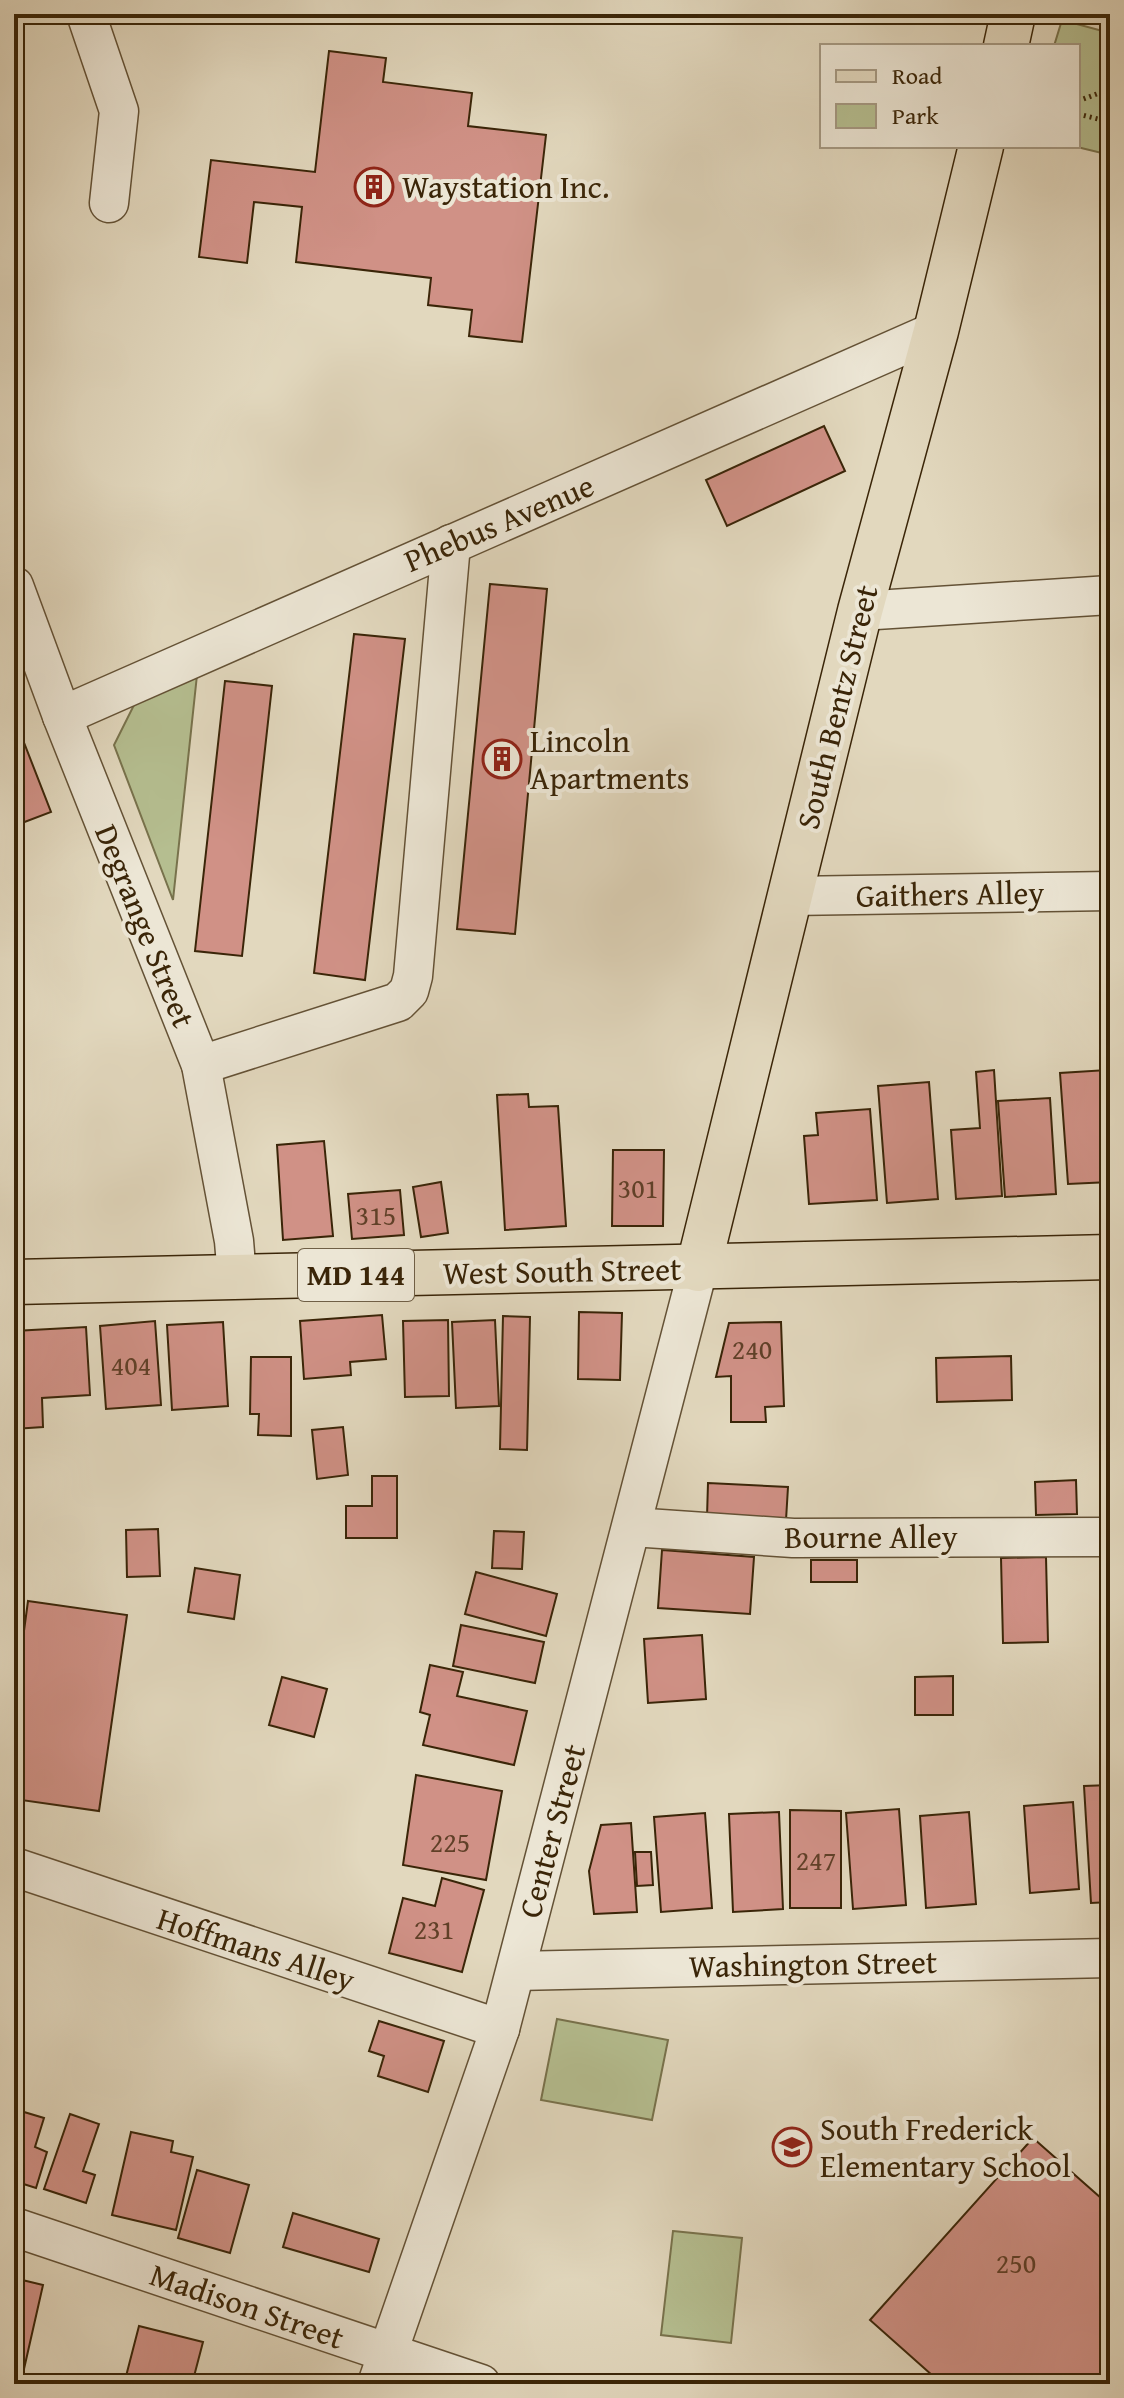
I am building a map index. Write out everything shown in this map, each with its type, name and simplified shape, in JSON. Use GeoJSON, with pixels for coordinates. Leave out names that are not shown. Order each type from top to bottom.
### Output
{"type":"FeatureCollection","features":[{"type":"Feature","properties":{"kind":"main road"},"geometry":{"type":"LineString","coordinates":[[1006,44],[1013,14]]}},
{"type":"Feature","properties":{"kind":"main road","name":"South Bentz Street"},"geometry":{"type":"LineString","coordinates":[[698,1269],[860,611],[936,331],[981,148]]}},
{"type":"Feature","properties":{"kind":"main road","name":"West South Street"},"geometry":{"type":"LineString","coordinates":[[14,1282],[698,1269],[1110,1257]]}},
{"type":"Feature","properties":{"kind":"street"},"geometry":{"type":"LineString","coordinates":[[86,14],[119,111],[109,203]]}},
{"type":"Feature","properties":{"kind":"street","name":"Phebus Avenue"},"geometry":{"type":"LineString","coordinates":[[62,716],[936,331]]}},
{"type":"Feature","properties":{"kind":"street"},"geometry":{"type":"LineString","coordinates":[[201,1065],[398,1002],[409,991],[413,976],[451,544]]}},
{"type":"Feature","properties":{"kind":"street","name":"Degrange Street"},"geometry":{"type":"LineString","coordinates":[[14,586],[62,716],[201,1065],[234,1241],[237,1277]]}},
{"type":"Feature","properties":{"kind":"street"},"geometry":{"type":"LineString","coordinates":[[860,611],[1110,595]]}},
{"type":"Feature","properties":{"kind":"street","name":"Gaithers Alley"},"geometry":{"type":"LineString","coordinates":[[790,896],[1110,891]]}},
{"type":"Feature","properties":{"kind":"street","name":"Center Street"},"geometry":{"type":"LineString","coordinates":[[382,2368],[500,2029],[698,1269]]}},
{"type":"Feature","properties":{"kind":"street","name":"Bourne Alley"},"geometry":{"type":"LineString","coordinates":[[632,1527],[793,1538],[1110,1537]]}},
{"type":"Feature","properties":{"kind":"street","name":"Hoffmans Alley"},"geometry":{"type":"LineString","coordinates":[[14,1867],[500,2029]]}},
{"type":"Feature","properties":{"kind":"street","name":"Washington Street"},"geometry":{"type":"LineString","coordinates":[[516,1971],[1110,1958]]}},
{"type":"Feature","properties":{"kind":"street","name":"Madison Street"},"geometry":{"type":"LineString","coordinates":[[14,2227],[382,2368],[481,2384]]}},
{"type":"Feature","properties":{"kind":"path"},"geometry":{"type":"LineString","coordinates":[[1080,100],[1110,89]]}},
{"type":"Feature","properties":{"kind":"path"},"geometry":{"type":"LineString","coordinates":[[1080,114],[1110,122]]}},
{"type":"Feature","properties":{"kind":"green space"},"geometry":{"type":"Polygon","coordinates":[[[1062,20],[1110,33],[1110,155],[1080,148],[1080,44],[1055,44],[1062,20]]]}},
{"type":"Feature","properties":{"kind":"green space"},"geometry":{"type":"Polygon","coordinates":[[[197,675],[173,900],[114,745],[137,699],[197,675]]]}},
{"type":"Feature","properties":{"kind":"green space"},"geometry":{"type":"Polygon","coordinates":[[[557,2019],[668,2040],[652,2120],[541,2100],[557,2019]]]}},
{"type":"Feature","properties":{"kind":"green space"},"geometry":{"type":"Polygon","coordinates":[[[673,2231],[742,2238],[731,2343],[661,2335],[673,2231]]]}},
{"type":"Feature","properties":{"kind":"building","name":"Waystation Inc."},"geometry":{"type":"Polygon","coordinates":[[[329,51],[386,58],[383,82],[472,93],[468,126],[546,135],[522,342],[469,336],[472,310],[428,305],[431,278],[296,262],[302,207],[254,202],[247,263],[199,257],[211,160],[315,172],[329,51]]]}},
{"type":"Feature","properties":{"kind":"building"},"geometry":{"type":"Polygon","coordinates":[[[824,426],[845,471],[727,526],[706,480],[824,426]]]}},
{"type":"Feature","properties":{"kind":"building","name":"Lincoln Apartments"},"geometry":{"type":"Polygon","coordinates":[[[490,584],[547,589],[515,934],[457,929],[490,584]]]}},
{"type":"Feature","properties":{"kind":"building"},"geometry":{"type":"Polygon","coordinates":[[[354,634],[405,639],[365,980],[314,973],[354,634]]]}},
{"type":"Feature","properties":{"kind":"building"},"geometry":{"type":"Polygon","coordinates":[[[225,681],[272,686],[242,956],[195,951],[225,681]]]}},
{"type":"Feature","properties":{"kind":"building"},"geometry":{"type":"Polygon","coordinates":[[[14,723],[51,812],[14,826],[14,723]]]}},
{"type":"Feature","properties":{"kind":"building"},"geometry":{"type":"Polygon","coordinates":[[[994,1070],[1002,1196],[956,1199],[951,1130],[980,1128],[976,1072],[994,1070]]]}},
{"type":"Feature","properties":{"kind":"building"},"geometry":{"type":"Polygon","coordinates":[[[1107,1070],[1110,1182],[1068,1184],[1060,1073],[1107,1070]]]}},
{"type":"Feature","properties":{"kind":"building"},"geometry":{"type":"Polygon","coordinates":[[[929,1082],[938,1199],[887,1203],[878,1086],[929,1082]]]}},
{"type":"Feature","properties":{"kind":"building"},"geometry":{"type":"Polygon","coordinates":[[[528,1094],[529,1107],[558,1106],[566,1226],[505,1230],[497,1095],[528,1094]]]}},
{"type":"Feature","properties":{"kind":"building"},"geometry":{"type":"Polygon","coordinates":[[[1050,1098],[1056,1194],[1005,1197],[998,1101],[1050,1098]]]}},
{"type":"Feature","properties":{"kind":"building"},"geometry":{"type":"Polygon","coordinates":[[[870,1109],[877,1200],[809,1204],[804,1136],[818,1135],[816,1113],[870,1109]]]}},
{"type":"Feature","properties":{"kind":"building"},"geometry":{"type":"Polygon","coordinates":[[[324,1141],[333,1236],[283,1240],[277,1145],[324,1141]]]}},
{"type":"Feature","properties":{"kind":"building"},"geometry":{"type":"Polygon","coordinates":[[[613,1150],[664,1150],[663,1226],[612,1226],[613,1150]]]}},
{"type":"Feature","properties":{"kind":"building"},"geometry":{"type":"Polygon","coordinates":[[[441,1182],[448,1233],[421,1237],[413,1187],[441,1182]]]}},
{"type":"Feature","properties":{"kind":"building"},"geometry":{"type":"Polygon","coordinates":[[[400,1190],[404,1235],[352,1239],[348,1194],[400,1190]]]}},
{"type":"Feature","properties":{"kind":"building"},"geometry":{"type":"Polygon","coordinates":[[[1106,1303],[1110,1303],[1110,1368],[1106,1303]]]}},
{"type":"Feature","properties":{"kind":"building"},"geometry":{"type":"Polygon","coordinates":[[[579,1312],[622,1313],[620,1380],[578,1379],[579,1312]]]}},
{"type":"Feature","properties":{"kind":"building"},"geometry":{"type":"Polygon","coordinates":[[[382,1315],[386,1359],[350,1362],[351,1375],[304,1379],[300,1321],[382,1315]]]}},
{"type":"Feature","properties":{"kind":"building"},"geometry":{"type":"Polygon","coordinates":[[[503,1316],[530,1317],[527,1450],[500,1449],[503,1316]]]}},
{"type":"Feature","properties":{"kind":"building"},"geometry":{"type":"Polygon","coordinates":[[[448,1320],[449,1396],[405,1397],[403,1321],[448,1320]]]}},
{"type":"Feature","properties":{"kind":"building"},"geometry":{"type":"Polygon","coordinates":[[[495,1320],[499,1406],[456,1408],[452,1322],[495,1320]]]}},
{"type":"Feature","properties":{"kind":"building"},"geometry":{"type":"Polygon","coordinates":[[[155,1321],[161,1405],[106,1409],[100,1326],[155,1321]]]}},
{"type":"Feature","properties":{"kind":"building"},"geometry":{"type":"Polygon","coordinates":[[[223,1322],[228,1406],[172,1410],[167,1325],[223,1322]]]}},
{"type":"Feature","properties":{"kind":"building"},"geometry":{"type":"Polygon","coordinates":[[[781,1322],[784,1406],[765,1407],[766,1422],[731,1422],[731,1376],[716,1377],[729,1323],[781,1322]]]}},
{"type":"Feature","properties":{"kind":"building"},"geometry":{"type":"Polygon","coordinates":[[[86,1327],[90,1395],[42,1398],[43,1427],[14,1429],[14,1331],[86,1327]]]}},
{"type":"Feature","properties":{"kind":"building"},"geometry":{"type":"Polygon","coordinates":[[[1011,1356],[1012,1400],[937,1402],[936,1358],[1011,1356]]]}},
{"type":"Feature","properties":{"kind":"building"},"geometry":{"type":"Polygon","coordinates":[[[251,1357],[291,1357],[291,1436],[258,1435],[259,1414],[250,1414],[251,1357]]]}},
{"type":"Feature","properties":{"kind":"building"},"geometry":{"type":"Polygon","coordinates":[[[343,1427],[348,1475],[317,1479],[312,1430],[343,1427]]]}},
{"type":"Feature","properties":{"kind":"building"},"geometry":{"type":"Polygon","coordinates":[[[372,1476],[397,1476],[397,1538],[346,1538],[346,1506],[372,1506],[372,1476]]]}},
{"type":"Feature","properties":{"kind":"building"},"geometry":{"type":"Polygon","coordinates":[[[1076,1480],[1077,1514],[1036,1515],[1035,1482],[1076,1480]]]}},
{"type":"Feature","properties":{"kind":"building"},"geometry":{"type":"Polygon","coordinates":[[[708,1483],[788,1487],[786,1520],[707,1517],[708,1483]]]}},
{"type":"Feature","properties":{"kind":"building"},"geometry":{"type":"Polygon","coordinates":[[[158,1529],[160,1576],[127,1577],[126,1530],[158,1529]]]}},
{"type":"Feature","properties":{"kind":"building"},"geometry":{"type":"Polygon","coordinates":[[[494,1531],[524,1532],[522,1569],[492,1568],[494,1531]]]}},
{"type":"Feature","properties":{"kind":"building"},"geometry":{"type":"Polygon","coordinates":[[[662,1550],[754,1557],[750,1614],[658,1608],[662,1550]]]}},
{"type":"Feature","properties":{"kind":"building"},"geometry":{"type":"Polygon","coordinates":[[[1046,1557],[1048,1642],[1003,1643],[1001,1558],[1046,1557]]]}},
{"type":"Feature","properties":{"kind":"building"},"geometry":{"type":"Polygon","coordinates":[[[811,1560],[857,1560],[857,1582],[811,1582],[811,1560]]]}},
{"type":"Feature","properties":{"kind":"building"},"geometry":{"type":"Polygon","coordinates":[[[195,1568],[240,1575],[234,1619],[188,1612],[195,1568]]]}},
{"type":"Feature","properties":{"kind":"building"},"geometry":{"type":"Polygon","coordinates":[[[476,1572],[557,1594],[546,1636],[465,1614],[476,1572]]]}},
{"type":"Feature","properties":{"kind":"building"},"geometry":{"type":"Polygon","coordinates":[[[28,1601],[127,1615],[99,1811],[14,1799],[14,1705],[28,1601]]]}},
{"type":"Feature","properties":{"kind":"building"},"geometry":{"type":"Polygon","coordinates":[[[461,1625],[544,1642],[535,1683],[453,1666],[461,1625]]]}},
{"type":"Feature","properties":{"kind":"building"},"geometry":{"type":"Polygon","coordinates":[[[702,1635],[706,1699],[648,1703],[644,1639],[702,1635]]]}},
{"type":"Feature","properties":{"kind":"building"},"geometry":{"type":"Polygon","coordinates":[[[430,1665],[463,1672],[457,1696],[527,1711],[514,1765],[423,1745],[430,1715],[420,1712],[430,1665]]]}},
{"type":"Feature","properties":{"kind":"building"},"geometry":{"type":"Polygon","coordinates":[[[953,1676],[953,1715],[915,1715],[915,1677],[953,1676]]]}},
{"type":"Feature","properties":{"kind":"building"},"geometry":{"type":"Polygon","coordinates":[[[282,1677],[327,1689],[314,1737],[269,1725],[282,1677]]]}},
{"type":"Feature","properties":{"kind":"building"},"geometry":{"type":"Polygon","coordinates":[[[416,1775],[502,1791],[486,1880],[403,1865],[416,1775]]]}},
{"type":"Feature","properties":{"kind":"building"},"geometry":{"type":"Polygon","coordinates":[[[1110,1785],[1110,1902],[1091,1903],[1084,1786],[1110,1785]]]}},
{"type":"Feature","properties":{"kind":"building"},"geometry":{"type":"Polygon","coordinates":[[[1073,1802],[1079,1889],[1030,1893],[1024,1806],[1073,1802]]]}},
{"type":"Feature","properties":{"kind":"building"},"geometry":{"type":"Polygon","coordinates":[[[899,1809],[906,1905],[853,1909],[846,1813],[899,1809]]]}},
{"type":"Feature","properties":{"kind":"building"},"geometry":{"type":"Polygon","coordinates":[[[790,1810],[841,1811],[841,1908],[790,1908],[790,1810]]]}},
{"type":"Feature","properties":{"kind":"building"},"geometry":{"type":"Polygon","coordinates":[[[779,1812],[783,1909],[733,1912],[729,1814],[779,1812]]]}},
{"type":"Feature","properties":{"kind":"building"},"geometry":{"type":"Polygon","coordinates":[[[969,1812],[976,1904],[926,1908],[920,1816],[969,1812]]]}},
{"type":"Feature","properties":{"kind":"building"},"geometry":{"type":"Polygon","coordinates":[[[705,1813],[712,1908],[661,1912],[654,1817],[705,1813]]]}},
{"type":"Feature","properties":{"kind":"building"},"geometry":{"type":"Polygon","coordinates":[[[631,1823],[637,1912],[594,1914],[589,1871],[601,1825],[631,1823]]]}},
{"type":"Feature","properties":{"kind":"building"},"geometry":{"type":"Polygon","coordinates":[[[635,1852],[651,1852],[653,1885],[637,1886],[635,1852]]]}},
{"type":"Feature","properties":{"kind":"building"},"geometry":{"type":"Polygon","coordinates":[[[442,1878],[484,1890],[462,1972],[389,1953],[403,1898],[435,1906],[442,1878]]]}},
{"type":"Feature","properties":{"kind":"building"},"geometry":{"type":"Polygon","coordinates":[[[379,2021],[444,2041],[428,2092],[378,2076],[384,2056],[369,2051],[379,2021]]]}},
{"type":"Feature","properties":{"kind":"building"},"geometry":{"type":"Polygon","coordinates":[[[14,2109],[44,2118],[35,2147],[47,2152],[36,2188],[14,2181],[14,2109]]]}},
{"type":"Feature","properties":{"kind":"building"},"geometry":{"type":"Polygon","coordinates":[[[70,2114],[99,2124],[83,2171],[95,2175],[86,2203],[44,2189],[70,2114]]]}},
{"type":"Feature","properties":{"kind":"building"},"geometry":{"type":"Polygon","coordinates":[[[131,2132],[173,2141],[171,2152],[193,2157],[176,2230],[112,2215],[131,2132]]]}},
{"type":"Feature","properties":{"kind":"building"},"geometry":{"type":"Polygon","coordinates":[[[1033,2138],[1110,2206],[1110,2382],[942,2384],[870,2320],[1033,2138]]]}},
{"type":"Feature","properties":{"kind":"building"},"geometry":{"type":"Polygon","coordinates":[[[197,2170],[249,2185],[230,2253],[178,2238],[197,2170]]]}},
{"type":"Feature","properties":{"kind":"building"},"geometry":{"type":"Polygon","coordinates":[[[293,2213],[379,2239],[369,2272],[283,2247],[293,2213]]]}},
{"type":"Feature","properties":{"kind":"building"},"geometry":{"type":"Polygon","coordinates":[[[14,2278],[43,2285],[24,2369],[14,2366],[14,2278]]]}},
{"type":"Feature","properties":{"kind":"building"},"geometry":{"type":"Polygon","coordinates":[[[139,2326],[203,2342],[192,2384],[124,2384],[139,2326]]]}},
{"type":"Feature","properties":{"kind":"place","name":"Waystation Inc."},"geometry":{"type":"Point","coordinates":[374,187]}},
{"type":"Feature","properties":{"kind":"place","name":"Lincoln Apartments"},"geometry":{"type":"Point","coordinates":[502,759]}},
{"type":"Feature","properties":{"kind":"place","name":"South Frederick Elementary School"},"geometry":{"type":"Point","coordinates":[792,2147]}}]}
